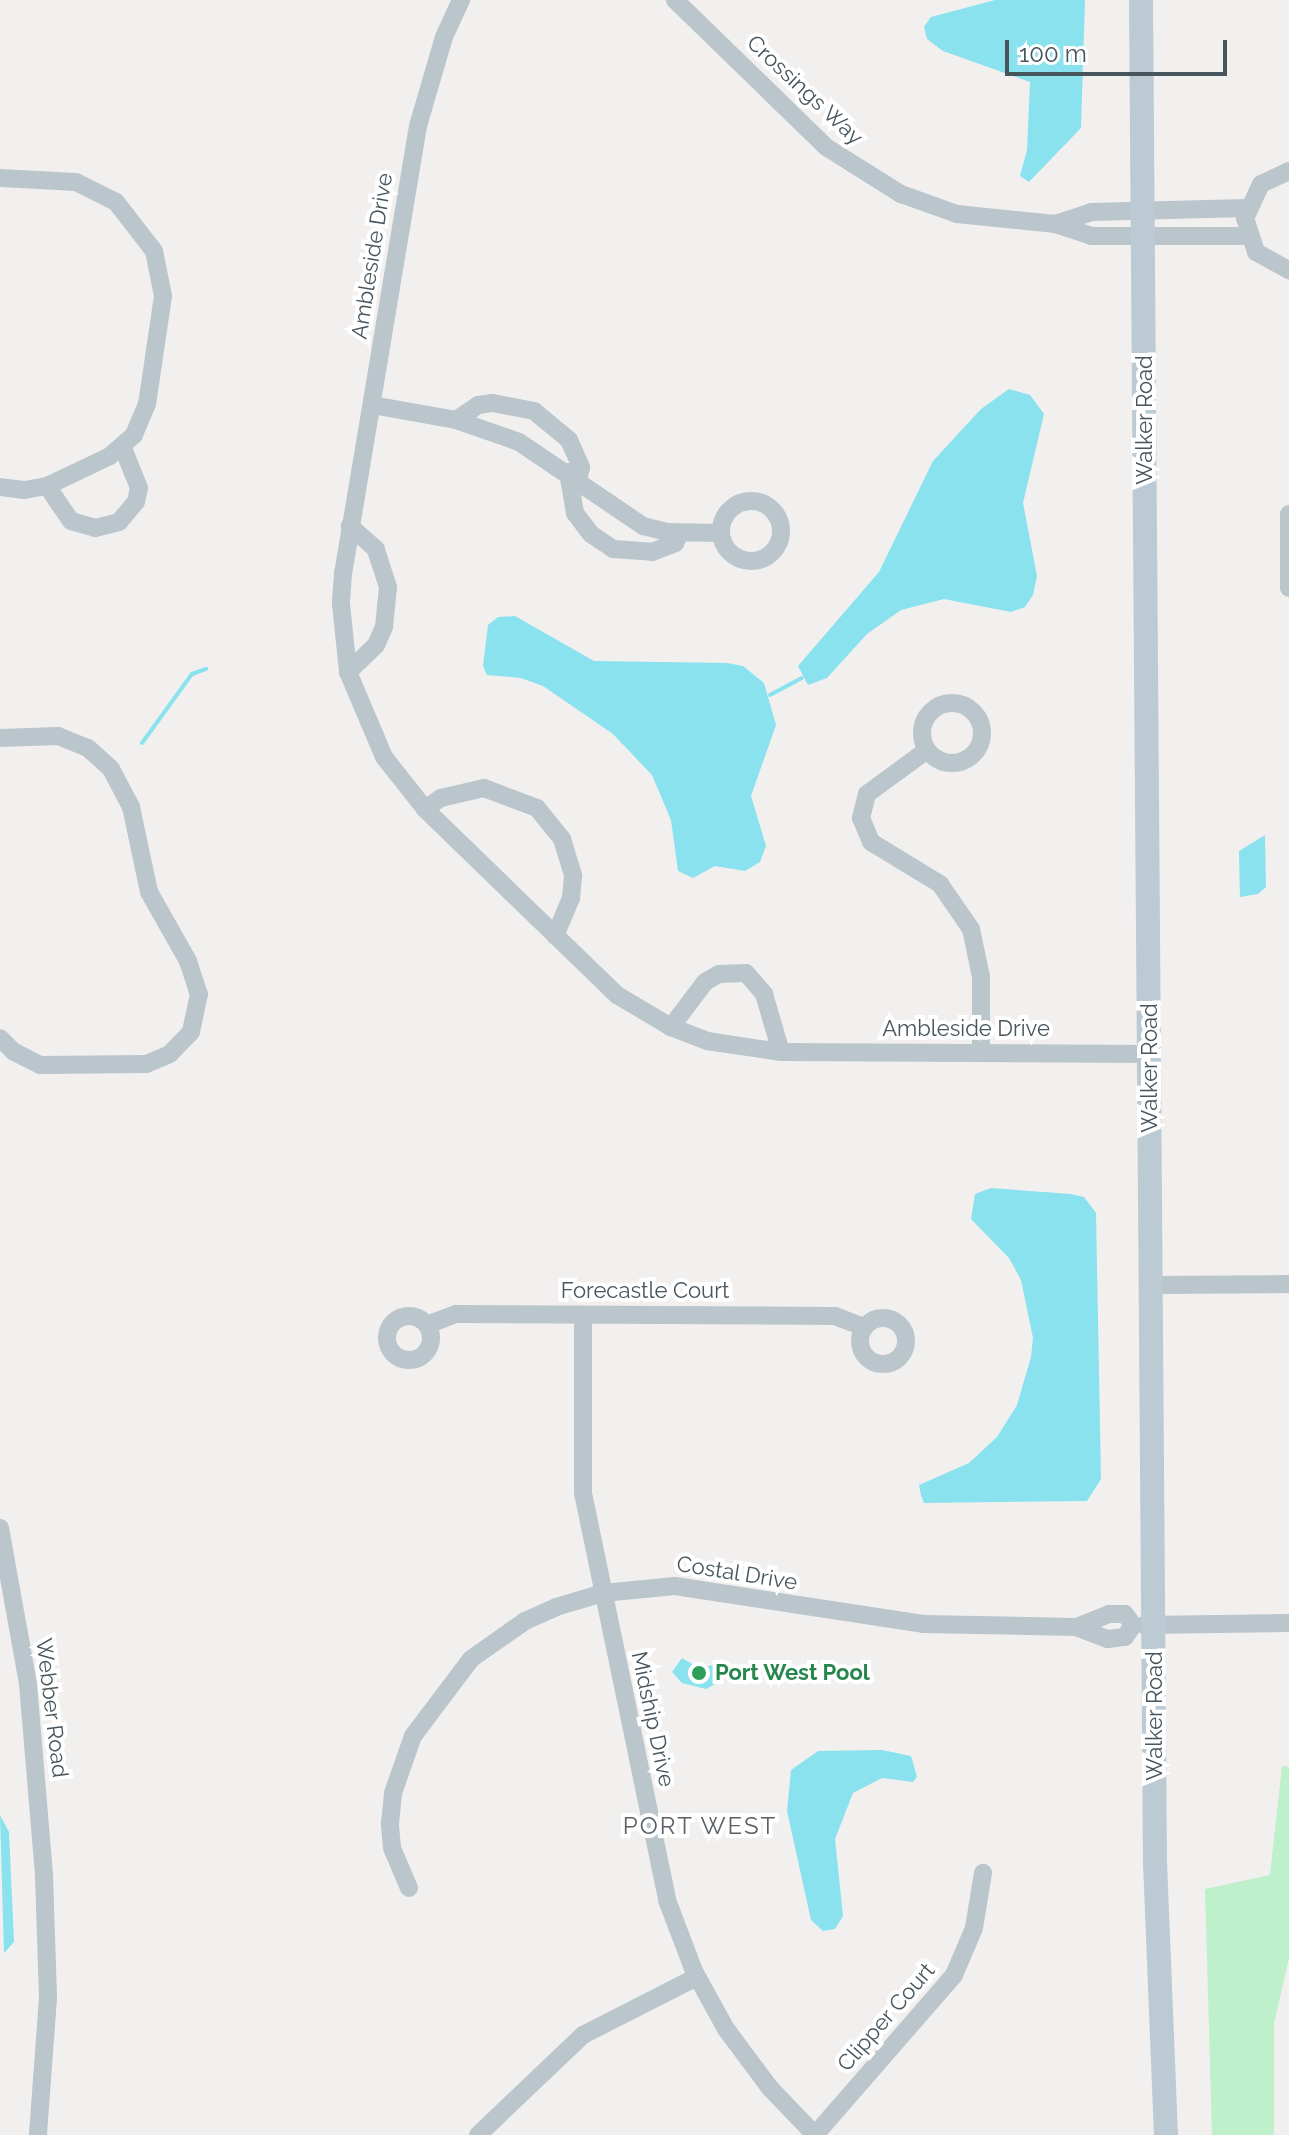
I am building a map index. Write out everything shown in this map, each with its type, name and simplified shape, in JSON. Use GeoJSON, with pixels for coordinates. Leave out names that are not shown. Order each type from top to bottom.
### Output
{"type":"FeatureCollection","features":[{"type":"Feature","properties":{"kind":"street","name":"Ambleside Drive"},"geometry":{"type":"LineString","coordinates":[[461,0],[444,37],[418,126],[350,526],[341,604],[348,672],[384,757],[425,809],[617,995],[671,1027],[707,1041],[781,1052],[1150,1054]]}},
{"type":"Feature","properties":{"kind":"street","name":"Crossings Way"},"geometry":{"type":"LineString","coordinates":[[675,0],[804,128],[875,181],[957,214],[1055,224],[1091,236],[1248,236]]}},
{"type":"Feature","properties":{"kind":"street","name":"Walker Road"},"geometry":{"type":"LineString","coordinates":[[1141,0],[1153,1285],[1144,1625],[1166,2135]]}},
{"type":"Feature","properties":{"kind":"street"},"geometry":{"type":"LineString","coordinates":[[1289,171],[1261,184],[1247,208],[1248,236],[1263,259],[1289,270]]}},
{"type":"Feature","properties":{"kind":"street"},"geometry":{"type":"LineString","coordinates":[[0,178],[55,178],[96,190],[130,215],[154,251],[161,273],[161,321],[143,420],[123,448],[47,486],[0,487]]}},
{"type":"Feature","properties":{"kind":"street","name":"Crossings Way"},"geometry":{"type":"LineString","coordinates":[[1055,224],[1091,212],[1247,208]]}},
{"type":"Feature","properties":{"kind":"street"},"geometry":{"type":"LineString","coordinates":[[456,420],[478,405],[493,403],[534,411],[569,440],[581,467],[573,476],[575,513],[591,534],[613,549],[652,552],[675,543],[680,533]]}},
{"type":"Feature","properties":{"kind":"street"},"geometry":{"type":"LineString","coordinates":[[372,405],[456,420],[519,442],[573,476],[620,514],[680,533],[721,533]]}},
{"type":"Feature","properties":{"kind":"street"},"geometry":{"type":"LineString","coordinates":[[47,486],[71,521],[95,528],[119,522],[136,502],[139,488],[123,448]]}},
{"type":"Feature","properties":{"kind":"street"},"geometry":{"type":"LineString","coordinates":[[1289,514],[1289,588]]}},
{"type":"Feature","properties":{"kind":"street"},"geometry":{"type":"LineString","coordinates":[[348,672],[365,661],[380,636],[388,587],[376,549],[350,526]]}},
{"type":"Feature","properties":{"kind":"street"},"geometry":{"type":"LineString","coordinates":[[0,738],[58,736],[88,748],[111,769],[131,807],[149,892],[196,981],[199,1007],[179,1046],[147,1064],[40,1065],[13,1051],[0,1038]]}},
{"type":"Feature","properties":{"kind":"street"},"geometry":{"type":"LineString","coordinates":[[927,750],[867,794],[861,818],[871,842],[940,884],[971,929],[980,960],[981,1053]]}},
{"type":"Feature","properties":{"kind":"street"},"geometry":{"type":"LineString","coordinates":[[425,809],[441,798],[484,788],[505,792],[537,808],[562,839],[573,876],[571,898],[555,936]]}},
{"type":"Feature","properties":{"kind":"street"},"geometry":{"type":"LineString","coordinates":[[671,1027],[705,982],[719,974],[746,973],[764,994],[781,1052]]}},
{"type":"Feature","properties":{"kind":"street"},"geometry":{"type":"LineString","coordinates":[[1153,1285],[1289,1284]]}},
{"type":"Feature","properties":{"kind":"street","name":"Forecastle Court"},"geometry":{"type":"LineString","coordinates":[[427,1325],[456,1314],[835,1316],[864,1327]]}},
{"type":"Feature","properties":{"kind":"street","name":"Midship Drive"},"geometry":{"type":"LineString","coordinates":[[583,1315],[583,1484],[667,1900],[697,1977],[759,2075],[815,2135]]}},
{"type":"Feature","properties":{"kind":"street","name":"Webber Road"},"geometry":{"type":"LineString","coordinates":[[0,1528],[28,1684],[43,1863],[48,1998],[38,2135]]}},
{"type":"Feature","properties":{"kind":"street","name":"Costal Drive"},"geometry":{"type":"LineString","coordinates":[[409,1888],[392,1848],[391,1809],[402,1765],[424,1717],[471,1659],[505,1633],[556,1607],[603,1593],[675,1586],[888,1621],[1076,1627],[1108,1639],[1125,1637],[1144,1625],[1289,1623]]}},
{"type":"Feature","properties":{"kind":"street","name":"Clipper Court"},"geometry":{"type":"LineString","coordinates":[[815,2135],[954,1975],[974,1928],[983,1873]]}},
{"type":"Feature","properties":{"kind":"street"},"geometry":{"type":"LineString","coordinates":[[478,2135],[583,2035],[697,1977]]}},
{"type":"Feature","properties":{"kind":"green space"},"geometry":{"type":"Polygon","coordinates":[[[1282,1766],[1289,1767],[1289,1958],[1274,2024],[1274,2135],[1212,2135],[1205,1889],[1270,1875],[1282,1766]]]}},
{"type":"Feature","properties":{"kind":"water"},"geometry":{"type":"Polygon","coordinates":[[[995,0],[1085,0],[1081,128],[1029,182],[1020,176],[1027,150],[1030,82],[943,51],[927,39],[924,27],[931,17],[995,0]]]}},
{"type":"Feature","properties":{"kind":"water"},"geometry":{"type":"Polygon","coordinates":[[[1009,389],[1030,395],[1044,414],[1023,503],[1037,576],[1033,595],[1025,607],[1011,612],[944,599],[901,610],[867,634],[827,678],[808,685],[798,666],[879,572],[933,461],[981,409],[1009,389]]]}},
{"type":"Feature","properties":{"kind":"water"},"geometry":{"type":"Polygon","coordinates":[[[515,616],[594,661],[727,663],[743,666],[764,683],[776,725],[751,796],[766,846],[760,862],[745,871],[715,866],[693,878],[678,871],[671,820],[652,775],[613,734],[543,686],[521,678],[487,675],[483,666],[488,625],[498,617],[515,616]]]}},
{"type":"Feature","properties":{"kind":"water"},"geometry":{"type":"Polygon","coordinates":[[[1265,835],[1266,887],[1258,894],[1240,897],[1239,851],[1265,835]]]}},
{"type":"Feature","properties":{"kind":"water"},"geometry":{"type":"Polygon","coordinates":[[[991,1188],[1084,1197],[1096,1213],[1101,1479],[1087,1501],[924,1503],[921,1495],[919,1485],[969,1463],[997,1437],[1017,1405],[1031,1357],[1033,1338],[1021,1280],[1009,1258],[971,1219],[975,1194],[991,1188]]]}},
{"type":"Feature","properties":{"kind":"water","name":"Port West Pool"},"geometry":{"type":"Polygon","coordinates":[[[682,1658],[699,1668],[718,1664],[724,1669],[723,1680],[706,1689],[682,1683],[672,1672],[682,1658]]]}},
{"type":"Feature","properties":{"kind":"water"},"geometry":{"type":"Polygon","coordinates":[[[882,1750],[911,1756],[917,1777],[913,1782],[882,1778],[853,1793],[835,1839],[843,1916],[835,1929],[823,1931],[811,1920],[787,1811],[791,1770],[818,1751],[882,1750]]]}},
{"type":"Feature","properties":{"kind":"water"},"geometry":{"type":"Polygon","coordinates":[[[0,1815],[9,1832],[14,1942],[4,1953],[0,1815]]]}},
{"type":"Feature","properties":{"kind":"waterway"},"geometry":{"type":"LineString","coordinates":[[142,743],[192,674],[206,669]]}},
{"type":"Feature","properties":{"kind":"waterway"},"geometry":{"type":"LineString","coordinates":[[770,695],[802,678]]}},
{"type":"Feature","properties":{"kind":"place","name":"Port West Pool"},"geometry":{"type":"Point","coordinates":[699,1673]}},
{"type":"Feature","properties":{"kind":"district","name":"PORT WEST"},"geometry":{"type":"Point","coordinates":[700,1826]}}]}
